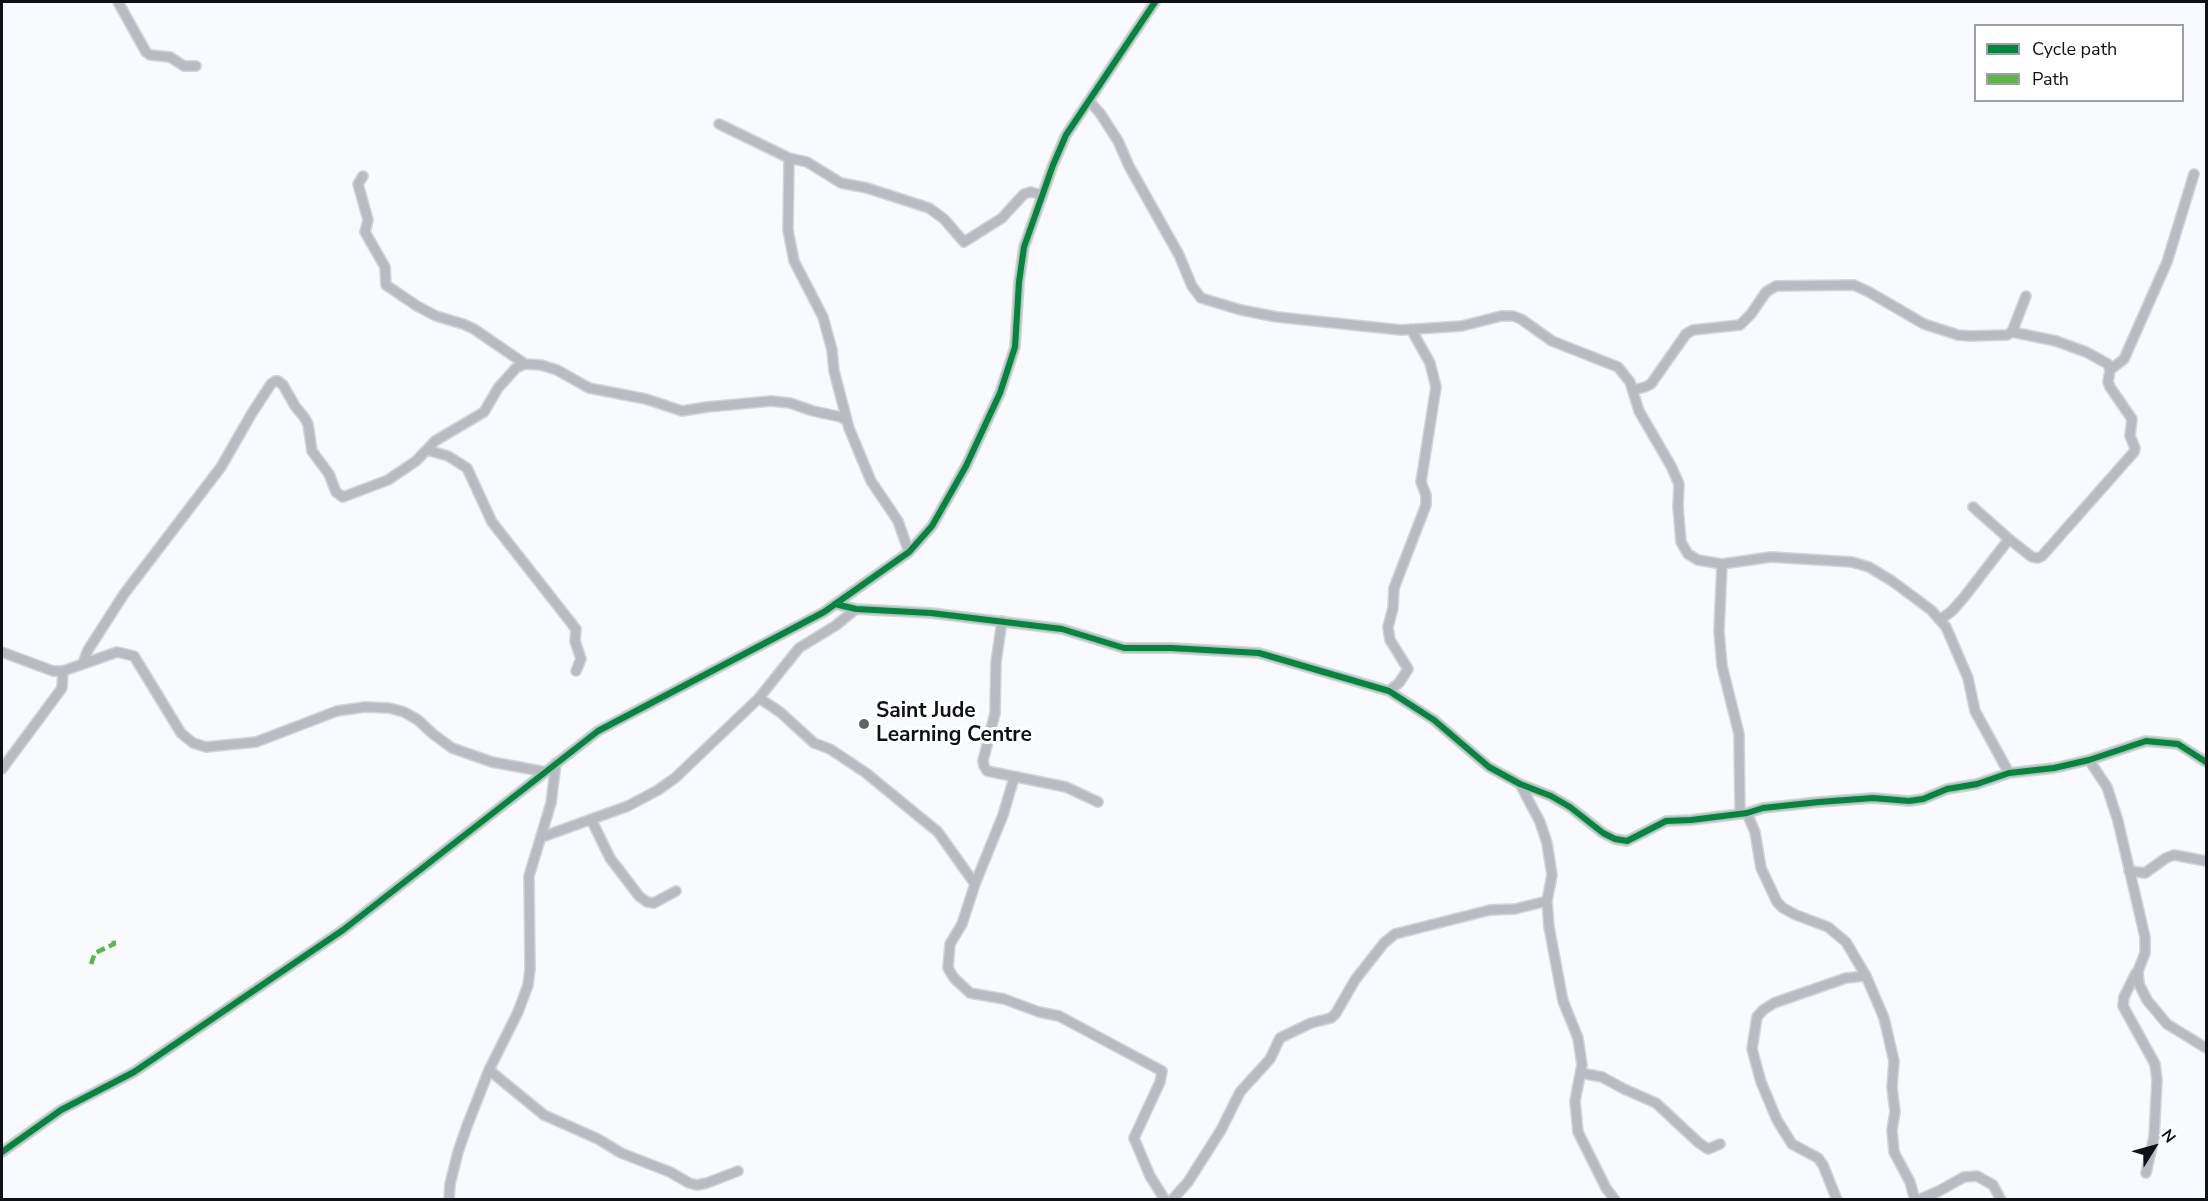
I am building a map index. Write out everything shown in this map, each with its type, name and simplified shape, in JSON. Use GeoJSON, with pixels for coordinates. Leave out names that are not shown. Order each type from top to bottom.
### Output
{"type":"FeatureCollection","features":[{"type":"Feature","properties":{"kind":"street"},"geometry":{"type":"LineString","coordinates":[[118,2],[146,52],[150,55],[170,57],[184,66],[196,66]]}},
{"type":"Feature","properties":{"kind":"street"},"geometry":{"type":"LineString","coordinates":[[2,1152],[61,1110],[135,1072],[343,930],[598,731],[835,604],[909,552],[932,526],[966,466],[1000,393],[1015,347],[1019,282],[1024,247],[1066,135],[1155,2]]}},
{"type":"Feature","properties":{"kind":"street"},"geometry":{"type":"LineString","coordinates":[[1089,101],[1100,113],[1118,141],[1129,166],[1179,255],[1192,286],[1201,298],[1240,310],[1277,317],[1401,330],[1472,325],[1501,316],[1513,316],[1552,341],[1618,367],[1633,390],[1639,411],[1671,465],[1679,484],[1678,507],[1683,548],[1688,554],[1698,560],[1722,564],[1771,557],[1852,562],[1869,567],[1892,581],[1941,619],[1961,658],[1975,711],[2009,773]]}},
{"type":"Feature","properties":{"kind":"street"},"geometry":{"type":"LineString","coordinates":[[719,124],[789,158],[807,162],[841,183],[867,188],[929,208],[944,219],[964,242],[1002,218],[1024,194],[1031,192],[1042,195]]}},
{"type":"Feature","properties":{"kind":"street"},"geometry":{"type":"LineString","coordinates":[[789,158],[788,230],[794,261],[823,317],[847,421],[871,482],[898,521],[909,552]]}},
{"type":"Feature","properties":{"kind":"street"},"geometry":{"type":"LineString","coordinates":[[2110,370],[2124,359],[2167,262],[2194,174]]}},
{"type":"Feature","properties":{"kind":"street"},"geometry":{"type":"LineString","coordinates":[[363,176],[358,184],[368,220],[365,232],[385,267],[386,285],[417,306],[449,321],[474,329],[525,364]]}},
{"type":"Feature","properties":{"kind":"street"},"geometry":{"type":"LineString","coordinates":[[1633,390],[1650,384],[1686,334],[1693,330],[1740,325],[1751,314],[1766,292],[1782,285],[1809,287],[1848,284],[1869,292],[1923,324],[1937,329],[1970,336],[2012,332],[2056,341],[2086,352],[2108,364],[2110,387],[2132,419],[2130,436],[2134,452],[2042,556],[2032,557],[1973,507]]}},
{"type":"Feature","properties":{"kind":"street"},"geometry":{"type":"LineString","coordinates":[[2012,332],[2026,296]]}},
{"type":"Feature","properties":{"kind":"street"},"geometry":{"type":"LineString","coordinates":[[1389,691],[1399,684],[1408,669],[1390,640],[1388,627],[1393,608],[1394,588],[1426,505],[1426,495],[1421,482],[1436,387],[1430,363],[1411,329]]}},
{"type":"Feature","properties":{"kind":"street"},"geometry":{"type":"LineString","coordinates":[[83,663],[88,650],[124,594],[215,475],[252,413],[275,381],[283,385],[308,424],[312,451],[340,496],[351,495],[388,480],[416,461],[435,441],[484,412],[498,388],[516,368],[525,364],[541,365],[557,370],[589,388],[646,399],[682,411],[771,401],[790,403],[841,417],[847,421]]}},
{"type":"Feature","properties":{"kind":"street"},"geometry":{"type":"LineString","coordinates":[[427,450],[448,456],[467,468],[492,522],[576,629],[575,641],[581,658],[576,670]]}},
{"type":"Feature","properties":{"kind":"street"},"geometry":{"type":"LineString","coordinates":[[1941,619],[1952,611],[1965,596],[2010,539]]}},
{"type":"Feature","properties":{"kind":"street"},"geometry":{"type":"LineString","coordinates":[[1722,564],[1719,631],[1722,666],[1739,734],[1743,813],[1755,832],[1761,868],[1777,902],[1783,908],[1828,927],[1836,933],[1846,942],[1866,976],[1884,1018],[1894,1061],[1892,1087],[1895,1112],[1892,1136],[1894,1152],[1910,1182],[1916,1200],[1939,1191],[1964,1177],[1977,1176],[1993,1185],[2001,1200]]}},
{"type":"Feature","properties":{"kind":"street"},"geometry":{"type":"LineString","coordinates":[[835,604],[856,609],[931,613],[1062,629],[1124,648],[1259,653],[1389,691],[1434,720],[1489,767],[1520,784],[1551,796],[1570,807],[1603,833],[1615,839],[1627,841],[1666,821],[1819,802],[1873,798],[1909,801],[1923,799],[1947,789],[1977,784],[2009,773],[2054,768],[2089,760],[2146,741],[2178,744],[2206,762]]}},
{"type":"Feature","properties":{"kind":"street"},"geometry":{"type":"LineString","coordinates":[[542,837],[628,806],[666,784],[759,698],[799,648],[835,626],[856,609]]}},
{"type":"Feature","properties":{"kind":"street"},"geometry":{"type":"LineString","coordinates":[[1002,621],[996,662],[995,713],[983,761],[987,771],[1066,787],[1098,802]]}},
{"type":"Feature","properties":{"kind":"street"},"geometry":{"type":"LineString","coordinates":[[2,652],[53,671],[63,671],[117,652],[134,656],[181,734],[192,743],[206,747],[256,742],[337,711],[365,707],[389,708],[404,712],[418,720],[452,748],[492,762],[546,772]]}},
{"type":"Feature","properties":{"kind":"street"},"geometry":{"type":"LineString","coordinates":[[2,769],[62,688],[63,671]]}},
{"type":"Feature","properties":{"kind":"street"},"geometry":{"type":"LineString","coordinates":[[759,698],[780,712],[814,743],[830,749],[866,772],[939,832],[975,884]]}},
{"type":"Feature","properties":{"kind":"street"},"geometry":{"type":"LineString","coordinates":[[2089,760],[2107,787],[2118,821],[2145,937],[2145,953],[2124,997],[2123,1006],[2155,1064],[2157,1080],[2154,1137],[2146,1173]]}},
{"type":"Feature","properties":{"kind":"street"},"geometry":{"type":"LineString","coordinates":[[449,1200],[450,1184],[458,1152],[489,1070],[518,1012],[528,986],[530,969],[529,876],[542,837],[556,763]]}},
{"type":"Feature","properties":{"kind":"street"},"geometry":{"type":"LineString","coordinates":[[1014,778],[1003,815],[975,884],[962,924],[950,944],[948,968],[950,974],[970,993],[1004,999],[1039,1012],[1059,1016],[1162,1071],[1160,1082],[1134,1138],[1150,1176],[1165,1200]]}},
{"type":"Feature","properties":{"kind":"street"},"geometry":{"type":"LineString","coordinates":[[1520,784],[1540,822],[1547,843],[1552,874],[1547,901],[1549,927],[1557,977],[1563,1001],[1578,1038],[1582,1065],[1575,1101],[1578,1132],[1606,1188],[1615,1200]]}},
{"type":"Feature","properties":{"kind":"street"},"geometry":{"type":"LineString","coordinates":[[591,819],[610,858],[639,896],[647,902],[654,903],[676,891]]}},
{"type":"Feature","properties":{"kind":"street"},"geometry":{"type":"LineString","coordinates":[[2129,871],[2145,873],[2174,855],[2206,861]]}},
{"type":"Feature","properties":{"kind":"street"},"geometry":{"type":"LineString","coordinates":[[1172,1200],[1188,1182],[1221,1130],[1240,1092],[1270,1059],[1280,1038],[1311,1023],[1331,1018],[1355,980],[1384,943],[1395,934],[1490,910],[1515,909],[1547,901]]}},
{"type":"Feature","properties":{"kind":"street"},"geometry":{"type":"LineString","coordinates":[[2138,971],[2139,984],[2143,992],[2167,1024],[2206,1048]]}},
{"type":"Feature","properties":{"kind":"street"},"geometry":{"type":"LineString","coordinates":[[1837,1200],[1818,1158],[1792,1144],[1777,1120],[1761,1082],[1752,1049],[1757,1017],[1763,1010],[1774,1003],[1846,978],[1866,976]]}},
{"type":"Feature","properties":{"kind":"street"},"geometry":{"type":"LineString","coordinates":[[489,1070],[544,1114],[598,1139],[621,1153],[670,1172],[689,1183],[697,1185],[707,1183],[738,1171]]}},
{"type":"Feature","properties":{"kind":"street"},"geometry":{"type":"LineString","coordinates":[[1581,1073],[1602,1077],[1656,1102],[1708,1149],[1720,1144]]}},
{"type":"Feature","properties":{"kind":"marked path"},"geometry":{"type":"LineString","coordinates":[[91,964],[95,953],[114,944],[113,937]]}},
{"type":"Feature","properties":{"kind":"cycle path"},"geometry":{"type":"LineString","coordinates":[[2,1152],[61,1110],[134,1072],[343,930],[598,731],[824,612],[909,552],[932,526],[966,466],[1000,393],[1015,347],[1019,282],[1024,247],[1066,135],[1155,2]]}},
{"type":"Feature","properties":{"kind":"cycle path"},"geometry":{"type":"LineString","coordinates":[[835,604],[856,609],[931,613],[1062,629],[1124,648],[1259,653],[1389,691],[1434,720],[1489,767],[1520,784],[1551,796],[1570,807],[1603,833],[1615,839],[1627,841],[1666,821],[1691,820],[1747,813],[1763,808],[1819,802],[1873,798],[1909,801],[1923,799],[1947,789],[1977,784],[2009,773],[2054,768],[2089,760],[2146,741],[2178,744],[2206,762]]}},
{"type":"Feature","properties":{"kind":"place","name":"Saint Jude Learning Centre"},"geometry":{"type":"Point","coordinates":[864,724]}}]}
